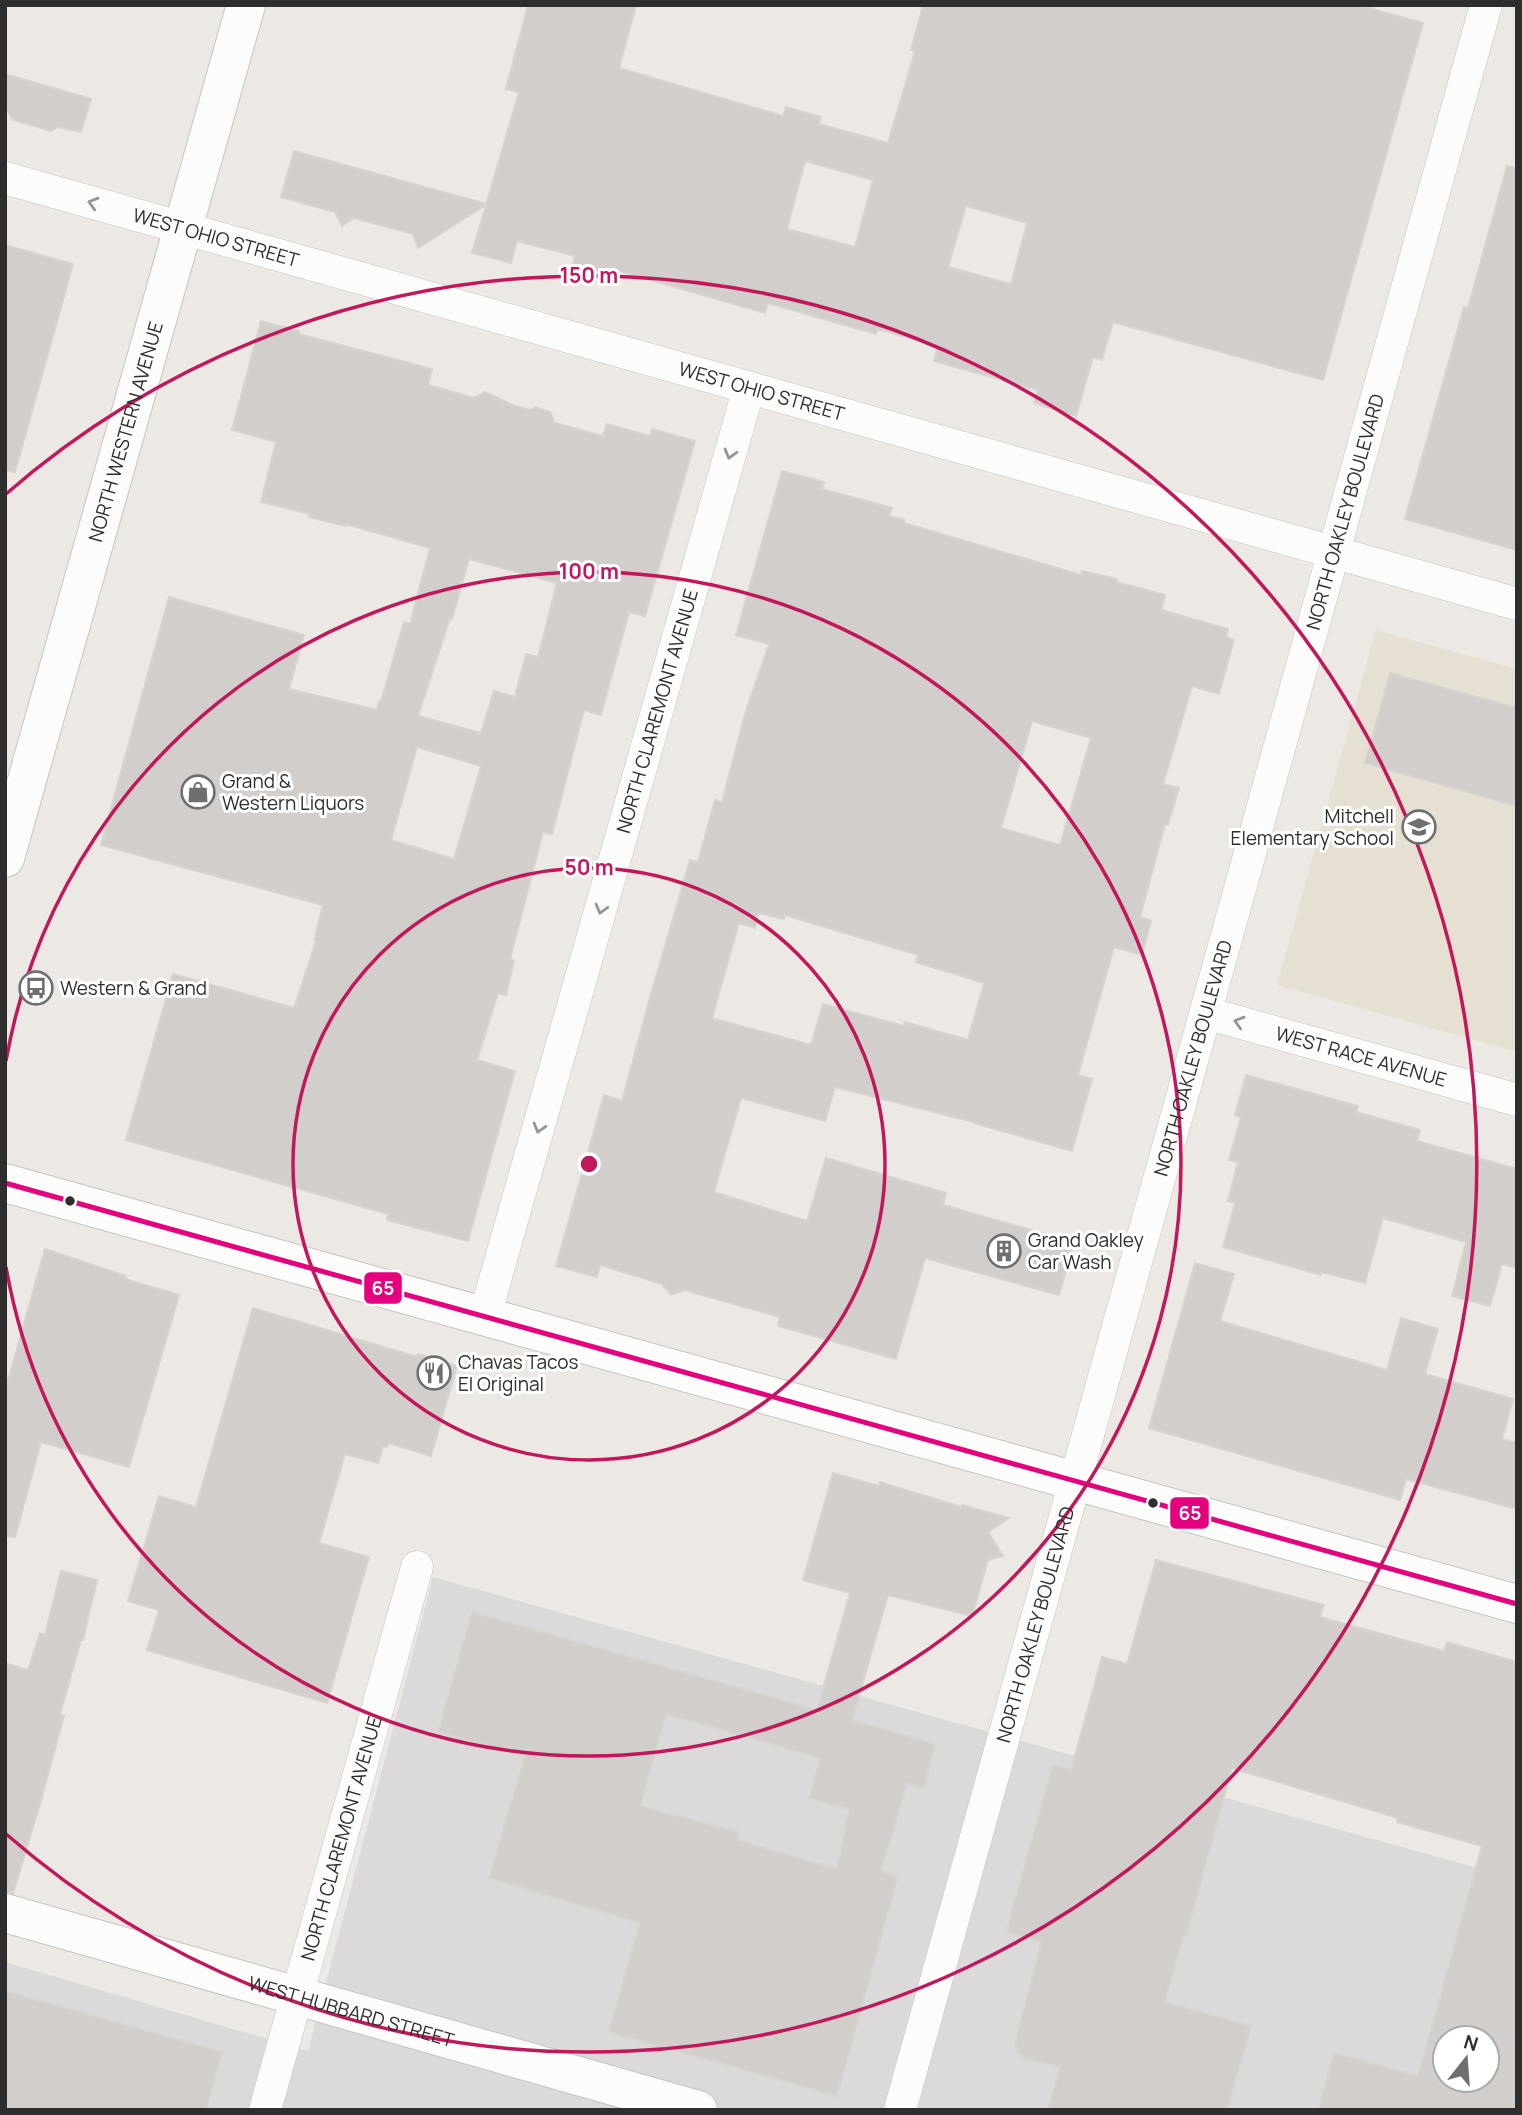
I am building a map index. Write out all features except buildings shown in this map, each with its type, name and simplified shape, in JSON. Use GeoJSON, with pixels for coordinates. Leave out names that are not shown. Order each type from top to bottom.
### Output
{"type":"FeatureCollection","features":[{"type":"Feature","properties":{"kind":"main road","name":"NORTH WESTERN AVENUE"},"geometry":{"type":"LineString","coordinates":[[5,858],[246,5]]}},
{"type":"Feature","properties":{"kind":"main road"},"geometry":{"type":"LineString","coordinates":[[5,1182],[1517,1604]]}},
{"type":"Feature","properties":{"kind":"main road","name":"WEST HUBBARD STREET"},"geometry":{"type":"LineString","coordinates":[[5,1913],[698,2110]]}},
{"type":"Feature","properties":{"kind":"street","name":"NORTH OAKLEY BOULEVARD"},"geometry":{"type":"LineString","coordinates":[[900,2110],[1486,5]]}},
{"type":"Feature","properties":{"kind":"street","name":"WEST OHIO STREET"},"geometry":{"type":"LineString","coordinates":[[5,178],[1517,604]]}},
{"type":"Feature","properties":{"kind":"street","name":"NORTH CLAREMONT AVENUE"},"geometry":{"type":"LineString","coordinates":[[485,1315],[749,388]]}},
{"type":"Feature","properties":{"kind":"street","name":"WEST RACE AVENUE"},"geometry":{"type":"LineString","coordinates":[[1206,1013],[1517,1100]]}},
{"type":"Feature","properties":{"kind":"street","name":"NORTH CLAREMONT AVENUE"},"geometry":{"type":"LineString","coordinates":[[265,2110],[417,1567]]}},
{"type":"Feature","properties":{"kind":"shaded area","name":"Mitchell Elementary School"},"geometry":{"type":"Polygon","coordinates":[[[1376,630],[1517,669],[1517,1052],[1277,985],[1376,630]]]}},
{"type":"Feature","properties":{"kind":"shaded area"},"geometry":{"type":"Polygon","coordinates":[[[433,1577],[1517,1879],[1517,2110],[5,2110],[5,1962],[308,2051],[433,1577]]]}},
{"type":"Feature","properties":{"kind":"transit line","name":"65"},"geometry":{"type":"LineString","coordinates":[[5,1183],[1517,1604]]}},
{"type":"Feature","properties":{"kind":"place","name":"Grand & Western Liquors"},"geometry":{"type":"Point","coordinates":[198,792]}},
{"type":"Feature","properties":{"kind":"place","name":"Mitchell Elementary School"},"geometry":{"type":"Point","coordinates":[1419,827]}},
{"type":"Feature","properties":{"kind":"place","name":"Western & Grand"},"geometry":{"type":"Point","coordinates":[36,988]}},
{"type":"Feature","properties":{"kind":"place","name":"Grand Oakley Car Wash"},"geometry":{"type":"Point","coordinates":[1004,1251]}},
{"type":"Feature","properties":{"kind":"place","name":"Chavas Tacos El Original"},"geometry":{"type":"Point","coordinates":[434,1373]}}]}
